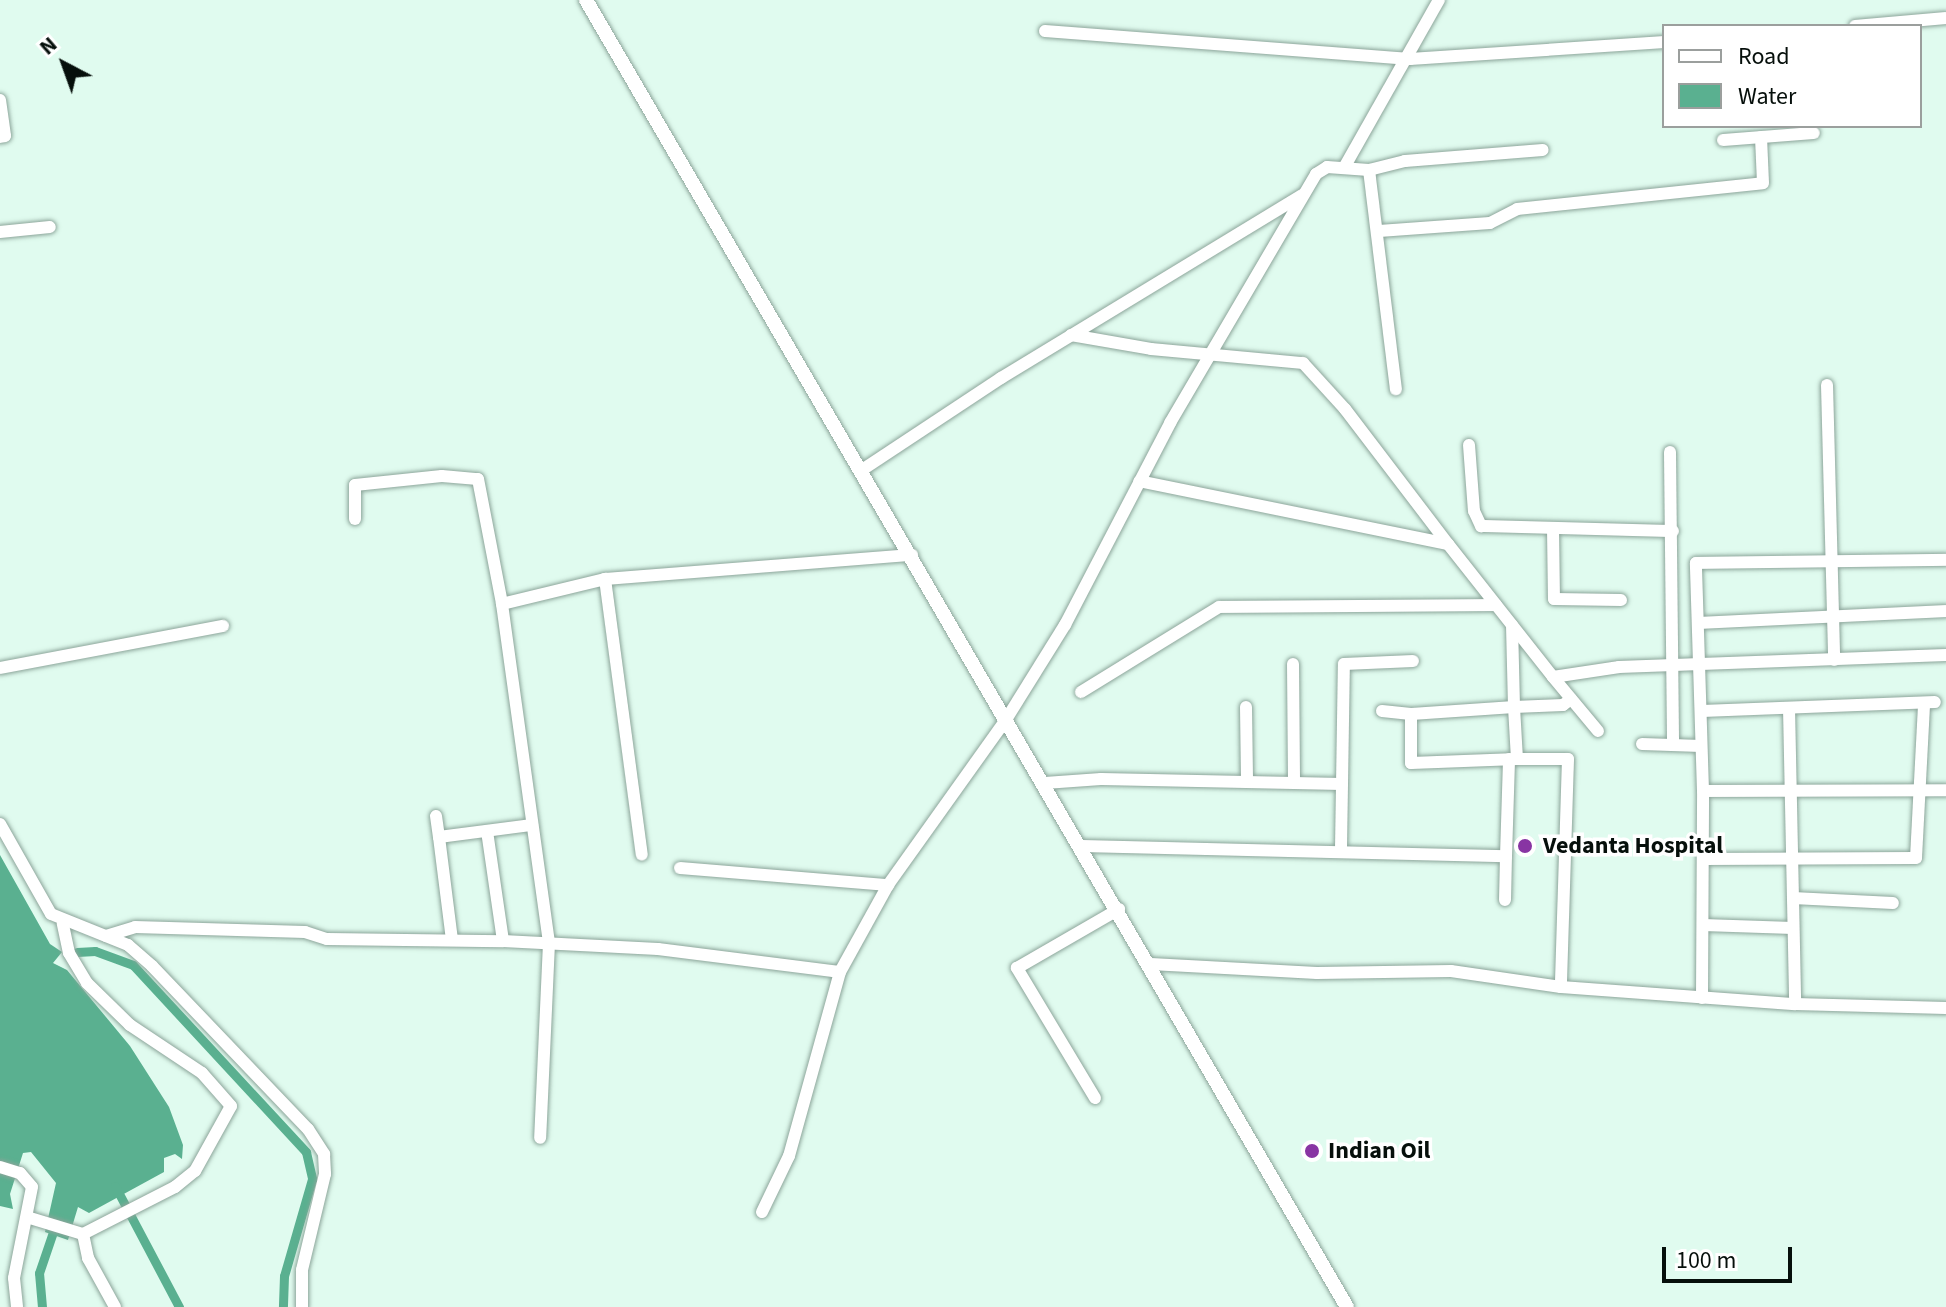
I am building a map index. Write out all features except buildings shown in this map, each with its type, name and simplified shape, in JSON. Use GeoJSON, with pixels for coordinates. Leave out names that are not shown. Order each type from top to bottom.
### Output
{"type":"FeatureCollection","features":[{"type":"Feature","properties":{"kind":"main road"},"geometry":{"type":"LineString","coordinates":[[586,0],[1119,909],[1347,1307]]}},
{"type":"Feature","properties":{"kind":"street"},"geometry":{"type":"LineString","coordinates":[[1345,166],[1439,0]]}},
{"type":"Feature","properties":{"kind":"street"},"geometry":{"type":"LineString","coordinates":[[1878,24],[1946,18]]}},
{"type":"Feature","properties":{"kind":"street"},"geometry":{"type":"LineString","coordinates":[[1045,31],[1406,58],[1662,42]]}},
{"type":"Feature","properties":{"kind":"street"},"geometry":{"type":"LineString","coordinates":[[0,100],[5,136],[0,137]]}},
{"type":"Feature","properties":{"kind":"street"},"geometry":{"type":"LineString","coordinates":[[1723,140],[1814,133]]}},
{"type":"Feature","properties":{"kind":"street"},"geometry":{"type":"LineString","coordinates":[[1379,231],[1490,223],[1517,209],[1763,183],[1761,137]]}},
{"type":"Feature","properties":{"kind":"street"},"geometry":{"type":"LineString","coordinates":[[762,1212],[789,1156],[840,972],[888,885],[1007,718],[1065,625],[1139,481],[1316,174],[1345,166],[1369,170],[1405,161],[1543,150]]}},
{"type":"Feature","properties":{"kind":"street"},"geometry":{"type":"LineString","coordinates":[[1369,170],[1379,231],[1396,389]]}},
{"type":"Feature","properties":{"kind":"street"},"geometry":{"type":"LineString","coordinates":[[862,470],[1071,335],[1305,193]]}},
{"type":"Feature","properties":{"kind":"street"},"geometry":{"type":"LineString","coordinates":[[0,232],[50,227]]}},
{"type":"Feature","properties":{"kind":"street"},"geometry":{"type":"LineString","coordinates":[[1071,335],[1151,349],[1212,352],[1303,363],[1345,409],[1448,544],[1598,731]]}},
{"type":"Feature","properties":{"kind":"street"},"geometry":{"type":"LineString","coordinates":[[1827,385],[1834,660]]}},
{"type":"Feature","properties":{"kind":"street"},"geometry":{"type":"LineString","coordinates":[[1469,445],[1474,511],[1481,526],[1673,531]]}},
{"type":"Feature","properties":{"kind":"street"},"geometry":{"type":"LineString","coordinates":[[1670,452],[1673,745]]}},
{"type":"Feature","properties":{"kind":"street"},"geometry":{"type":"LineString","coordinates":[[355,519],[355,485],[442,476],[478,479],[502,604],[549,943],[540,1138]]}},
{"type":"Feature","properties":{"kind":"street"},"geometry":{"type":"LineString","coordinates":[[1139,481],[1448,544]]}},
{"type":"Feature","properties":{"kind":"street"},"geometry":{"type":"LineString","coordinates":[[1553,529],[1554,599],[1621,600]]}},
{"type":"Feature","properties":{"kind":"street"},"geometry":{"type":"LineString","coordinates":[[502,604],[605,579],[912,555]]}},
{"type":"Feature","properties":{"kind":"street"},"geometry":{"type":"LineString","coordinates":[[1702,998],[1702,711],[1696,563],[1946,560]]}},
{"type":"Feature","properties":{"kind":"street"},"geometry":{"type":"LineString","coordinates":[[605,579],[642,855]]}},
{"type":"Feature","properties":{"kind":"street"},"geometry":{"type":"LineString","coordinates":[[1081,692],[1219,607],[1496,605]]}},
{"type":"Feature","properties":{"kind":"street"},"geometry":{"type":"LineString","coordinates":[[1699,623],[1946,611]]}},
{"type":"Feature","properties":{"kind":"street"},"geometry":{"type":"LineString","coordinates":[[1505,900],[1513,759],[1512,625]]}},
{"type":"Feature","properties":{"kind":"street"},"geometry":{"type":"LineString","coordinates":[[0,668],[223,626]]}},
{"type":"Feature","properties":{"kind":"street"},"geometry":{"type":"LineString","coordinates":[[1553,677],[1671,666],[1946,655]]}},
{"type":"Feature","properties":{"kind":"street"},"geometry":{"type":"LineString","coordinates":[[1341,848],[1344,664],[1413,661]]}},
{"type":"Feature","properties":{"kind":"street"},"geometry":{"type":"LineString","coordinates":[[1293,664],[1294,782]]}},
{"type":"Feature","properties":{"kind":"street"},"geometry":{"type":"LineString","coordinates":[[1382,711],[1411,714],[1563,705],[1571,699]]}},
{"type":"Feature","properties":{"kind":"street"},"geometry":{"type":"LineString","coordinates":[[1702,711],[1930,702],[1916,858],[1703,859]]}},
{"type":"Feature","properties":{"kind":"street"},"geometry":{"type":"LineString","coordinates":[[1246,707],[1247,782]]}},
{"type":"Feature","properties":{"kind":"street"},"geometry":{"type":"LineString","coordinates":[[1789,708],[1795,1004]]}},
{"type":"Feature","properties":{"kind":"street"},"geometry":{"type":"LineString","coordinates":[[1411,714],[1411,763],[1568,759],[1561,987]]}},
{"type":"Feature","properties":{"kind":"street"},"geometry":{"type":"LineString","coordinates":[[1642,744],[1701,746]]}},
{"type":"Feature","properties":{"kind":"street"},"geometry":{"type":"LineString","coordinates":[[1045,783],[1342,784]]}},
{"type":"Feature","properties":{"kind":"street"},"geometry":{"type":"LineString","coordinates":[[1703,791],[1946,790]]}},
{"type":"Feature","properties":{"kind":"street"},"geometry":{"type":"LineString","coordinates":[[436,816],[452,940]]}},
{"type":"Feature","properties":{"kind":"street"},"geometry":{"type":"LineString","coordinates":[[0,824],[40,899],[63,924],[69,953],[87,983],[130,1025],[202,1073],[225,1094],[229,1117],[191,1175],[96,1229],[77,1233],[30,1218]]}},
{"type":"Feature","properties":{"kind":"street"},"geometry":{"type":"LineString","coordinates":[[439,837],[532,825]]}},
{"type":"Feature","properties":{"kind":"street"},"geometry":{"type":"LineString","coordinates":[[487,831],[503,941]]}},
{"type":"Feature","properties":{"kind":"street"},"geometry":{"type":"LineString","coordinates":[[1082,846],[1341,848],[1506,856]]}},
{"type":"Feature","properties":{"kind":"street"},"geometry":{"type":"LineString","coordinates":[[680,868],[888,885]]}},
{"type":"Feature","properties":{"kind":"street"},"geometry":{"type":"LineString","coordinates":[[1793,898],[1893,903]]}},
{"type":"Feature","properties":{"kind":"street"},"geometry":{"type":"LineString","coordinates":[[1095,1098],[1017,968],[1119,909]]}},
{"type":"Feature","properties":{"kind":"street"},"geometry":{"type":"LineString","coordinates":[[63,924],[106,936],[152,966],[308,1129],[324,1154],[320,1204],[302,1270],[302,1307]]}},
{"type":"Feature","properties":{"kind":"street"},"geometry":{"type":"LineString","coordinates":[[1703,925],[1793,928]]}},
{"type":"Feature","properties":{"kind":"street"},"geometry":{"type":"LineString","coordinates":[[106,936],[135,927],[549,943],[658,949],[840,972]]}},
{"type":"Feature","properties":{"kind":"street"},"geometry":{"type":"LineString","coordinates":[[1151,964],[1317,973],[1451,971],[1561,987],[1702,998],[1946,1008]]}},
{"type":"Feature","properties":{"kind":"street"},"geometry":{"type":"LineString","coordinates":[[0,1167],[20,1173],[32,1187],[30,1218],[14,1278],[17,1307]]}},
{"type":"Feature","properties":{"kind":"street"},"geometry":{"type":"LineString","coordinates":[[77,1233],[115,1307]]}},
{"type":"Feature","properties":{"kind":"water"},"geometry":{"type":"Polygon","coordinates":[[[0,855],[50,944],[62,952],[53,963],[67,970],[130,1046],[169,1107],[183,1145],[182,1159],[175,1154],[164,1158],[164,1172],[89,1213],[78,1207],[68,1240],[45,1232],[56,1183],[31,1152],[23,1153],[10,1194],[13,1209],[0,1206],[0,855]]]}},
{"type":"Feature","properties":{"kind":"waterway"},"geometry":{"type":"LineString","coordinates":[[77,952],[95,951],[133,965],[306,1152],[312,1179],[284,1276],[283,1307]]}},
{"type":"Feature","properties":{"kind":"waterway"},"geometry":{"type":"LineString","coordinates":[[115,1186],[179,1307]]}},
{"type":"Feature","properties":{"kind":"waterway"},"geometry":{"type":"LineString","coordinates":[[42,1307],[39,1273],[56,1223]]}},
{"type":"Feature","properties":{"kind":"place","name":"Vedanta Hospital"},"geometry":{"type":"Point","coordinates":[1525,846]}},
{"type":"Feature","properties":{"kind":"place","name":"Indian Oil"},"geometry":{"type":"Point","coordinates":[1312,1151]}}]}
